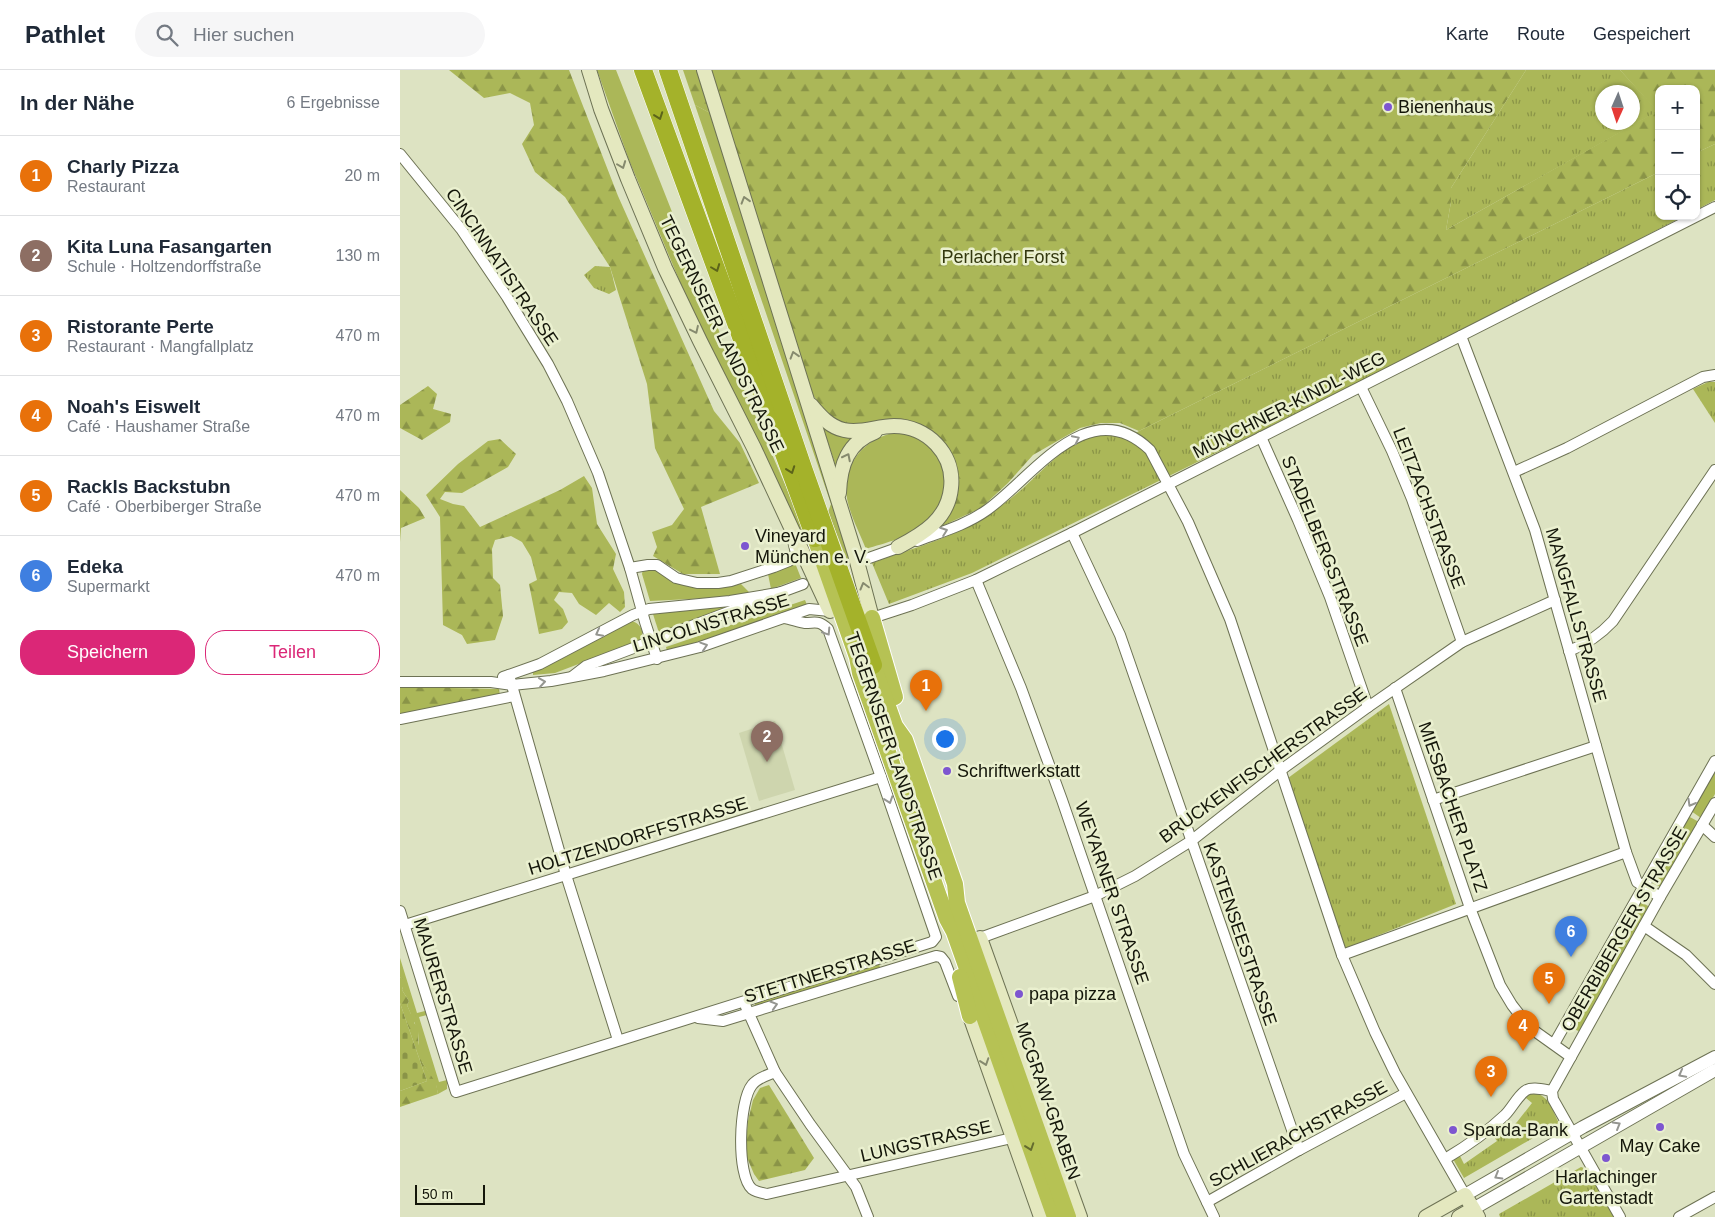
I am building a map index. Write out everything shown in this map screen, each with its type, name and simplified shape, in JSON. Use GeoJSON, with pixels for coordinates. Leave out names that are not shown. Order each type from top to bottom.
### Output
{"type":"FeatureCollection","features":[{"type":"Feature","properties":{"kind":"highway"},"geometry":{"type":"LineString","coordinates":[[643,70],[858,657],[867,669]]}},
{"type":"Feature","properties":{"kind":"highway"},"geometry":{"type":"LineString","coordinates":[[668,70],[803,468],[867,669],[894,726],[905,740]]}},
{"type":"Feature","properties":{"kind":"highway"},"geometry":{"type":"LineString","coordinates":[[830,611],[850,660],[867,669]]}},
{"type":"Feature","properties":{"kind":"highway"},"geometry":{"type":"LineString","coordinates":[[872,618],[904,722],[905,740]]}},
{"type":"Feature","properties":{"kind":"highway","name":"TEGERNSEER LANDSTRASSE"},"geometry":{"type":"LineString","coordinates":[[867,669],[947,919]]}},
{"type":"Feature","properties":{"kind":"highway","name":"TEGERNSEER LANDSTRASSE"},"geometry":{"type":"LineString","coordinates":[[905,740],[955,884]]}},
{"type":"Feature","properties":{"kind":"highway"},"geometry":{"type":"LineString","coordinates":[[955,884],[966,898],[980,938]]}},
{"type":"Feature","properties":{"kind":"highway","name":"MCGRAW-GRABEN"},"geometry":{"type":"LineString","coordinates":[[955,884],[957,903],[1068,1217]]}},
{"type":"Feature","properties":{"kind":"highway"},"geometry":{"type":"LineString","coordinates":[[947,919],[947,935],[970,1016]]}},
{"type":"Feature","properties":{"kind":"highway","name":"MCGRAW-GRABEN"},"geometry":{"type":"LineString","coordinates":[[947,919],[954,932],[1055,1217]]}},
{"type":"Feature","properties":{"kind":"main road","name":"TEGERNSEER LANDSTRASSE"},"geometry":{"type":"LineString","coordinates":[[589,70],[601,109],[665,268],[754,448],[830,611]]}},
{"type":"Feature","properties":{"kind":"main road","name":"TEGERNSEER LANDSTRASSE"},"geometry":{"type":"LineString","coordinates":[[704,70],[855,554],[872,618]]}},
{"type":"Feature","properties":{"kind":"main road"},"geometry":{"type":"LineString","coordinates":[[808,401],[820,416],[834,426],[844,430],[863,431],[892,426],[904,427],[917,430],[933,440],[941,449],[950,468],[952,480],[949,498],[944,511],[935,523],[924,532],[898,547]]}},
{"type":"Feature","properties":{"kind":"main road"},"geometry":{"type":"LineString","coordinates":[[839,504],[842,469],[845,459],[852,448],[867,435],[892,426]]}},
{"type":"Feature","properties":{"kind":"main road"},"geometry":{"type":"LineString","coordinates":[[980,938],[1080,1217]]}},
{"type":"Feature","properties":{"kind":"main road"},"geometry":{"type":"LineString","coordinates":[[970,1016],[1041,1217]]}},
{"type":"Feature","properties":{"kind":"main road"},"geometry":{"type":"LineString","coordinates":[[1426,1217],[1464,1195],[1475,1213],[1459,1217]]}},
{"type":"Feature","properties":{"kind":"street","name":"CINCINNATISTRASSE"},"geometry":{"type":"LineString","coordinates":[[400,154],[461,229],[507,297],[548,364],[587,444],[598,473],[630,568],[657,659]]}},
{"type":"Feature","properties":{"kind":"street","name":"MÜNCHNER-KINDL-WEG"},"geometry":{"type":"LineString","coordinates":[[872,618],[912,605],[976,580],[1715,208]]}},
{"type":"Feature","properties":{"kind":"street","name":"MANGFALLSTRASSE"},"geometry":{"type":"LineString","coordinates":[[1461,336],[1535,530],[1626,852],[1637,882],[1643,887]]}},
{"type":"Feature","properties":{"kind":"street"},"geometry":{"type":"LineString","coordinates":[[1514,472],[1567,448],[1703,377],[1715,375]]}},
{"type":"Feature","properties":{"kind":"street","name":"LEITZACHSTRASSE"},"geometry":{"type":"LineString","coordinates":[[1361,387],[1392,451],[1412,499],[1462,642]]}},
{"type":"Feature","properties":{"kind":"street"},"geometry":{"type":"LineString","coordinates":[[869,558],[952,528],[978,516],[1046,456],[1088,433],[1112,430],[1133,437],[1150,450],[1188,522],[1230,619],[1342,955],[1375,1032],[1406,1093],[1464,1195],[1572,1133],[1715,1056]]}},
{"type":"Feature","properties":{"kind":"street","name":"STADELBERGSTRASSE"},"geometry":{"type":"LineString","coordinates":[[1261,437],[1330,597],[1368,707]]}},
{"type":"Feature","properties":{"kind":"street"},"geometry":{"type":"LineString","coordinates":[[1569,651],[1594,639],[1613,621],[1715,470]]}},
{"type":"Feature","properties":{"kind":"street"},"geometry":{"type":"LineString","coordinates":[[630,568],[657,565],[676,578],[697,583],[731,581],[789,561],[796,553],[790,528]]}},
{"type":"Feature","properties":{"kind":"street","name":"KASTENSEESTRASSE"},"geometry":{"type":"LineString","coordinates":[[1072,533],[1120,635],[1299,1150]]}},
{"type":"Feature","properties":{"kind":"street","name":"WEYARNER STRASSE"},"geometry":{"type":"LineString","coordinates":[[976,580],[1030,712],[1184,1154],[1214,1217]]}},
{"type":"Feature","properties":{"kind":"street"},"geometry":{"type":"LineString","coordinates":[[782,592],[803,584]]}},
{"type":"Feature","properties":{"kind":"street","name":"LINCOLNSTRASSE"},"geometry":{"type":"LineString","coordinates":[[510,680],[649,609],[730,601],[782,592]]}},
{"type":"Feature","properties":{"kind":"street","name":"LINCOLNSTRASSE"},"geometry":{"type":"LineString","coordinates":[[572,676],[586,666],[782,592]]}},
{"type":"Feature","properties":{"kind":"street","name":"BRUCKENFISCHERSTRASSE"},"geometry":{"type":"LineString","coordinates":[[980,938],[1095,896],[1135,876],[1191,841],[1281,770],[1462,642],[1555,600]]}},
{"type":"Feature","properties":{"kind":"street","name":"LINCOLNSTRASSE"},"geometry":{"type":"LineString","coordinates":[[400,682],[491,682],[510,680],[536,683],[657,659],[700,647],[809,609],[830,611]]}},
{"type":"Feature","properties":{"kind":"street","name":"TEGERNSEER LANDSTRASSE"},"geometry":{"type":"LineString","coordinates":[[784,618],[806,623],[812,621],[828,629],[935,934],[934,940]]}},
{"type":"Feature","properties":{"kind":"street"},"geometry":{"type":"LineString","coordinates":[[510,680],[566,875],[618,1040]]}},
{"type":"Feature","properties":{"kind":"street","name":"MIESBACHER PLATZ"},"geometry":{"type":"LineString","coordinates":[[1342,955],[1470,908],[1395,688]]}},
{"type":"Feature","properties":{"kind":"street"},"geometry":{"type":"LineString","coordinates":[[400,718],[514,696]]}},
{"type":"Feature","properties":{"kind":"street"},"geometry":{"type":"LineString","coordinates":[[1434,800],[1596,746]]}},
{"type":"Feature","properties":{"kind":"street","name":"OBERBIBERGER STRASSE"},"geometry":{"type":"LineString","coordinates":[[1715,761],[1554,1044],[1571,1057],[1715,803]]}},
{"type":"Feature","properties":{"kind":"street","name":"HOLTZENDORFFSTRASSE"},"geometry":{"type":"LineString","coordinates":[[405,925],[881,777]]}},
{"type":"Feature","properties":{"kind":"street"},"geometry":{"type":"LineString","coordinates":[[1702,825],[1715,837]]}},
{"type":"Feature","properties":{"kind":"street"},"geometry":{"type":"LineString","coordinates":[[1554,1044],[1536,1032],[1512,1005],[1500,985],[1470,908],[1626,852]]}},
{"type":"Feature","properties":{"kind":"street"},"geometry":{"type":"LineString","coordinates":[[1643,887],[1660,897]]}},
{"type":"Feature","properties":{"kind":"street","name":"MAURERSTRASSE"},"geometry":{"type":"LineString","coordinates":[[400,911],[456,1092]]}},
{"type":"Feature","properties":{"kind":"street"},"geometry":{"type":"LineString","coordinates":[[1644,926],[1686,955],[1715,984]]}},
{"type":"Feature","properties":{"kind":"street","name":"STETTNERSTRASSE"},"geometry":{"type":"LineString","coordinates":[[456,1092],[930,944],[934,940]]}},
{"type":"Feature","properties":{"kind":"street","name":"STETTNERSTRASSE"},"geometry":{"type":"LineString","coordinates":[[692,1018],[723,1021],[937,956],[941,957],[945,962],[962,1010],[970,1016]]}},
{"type":"Feature","properties":{"kind":"street"},"geometry":{"type":"LineString","coordinates":[[744,1002],[775,1072],[856,1188],[868,1217]]}},
{"type":"Feature","properties":{"kind":"street"},"geometry":{"type":"LineString","coordinates":[[1571,1057],[1552,1091],[1553,1099],[1620,1217]]}},
{"type":"Feature","properties":{"kind":"street"},"geometry":{"type":"LineString","coordinates":[[1475,1213],[1580,1146],[1715,1070]]}},
{"type":"Feature","properties":{"kind":"street","name":"LUNGSTRASSE"},"geometry":{"type":"LineString","coordinates":[[775,1072],[750,1086],[742,1120],[740,1147],[741,1160],[746,1177],[752,1188],[767,1194],[1012,1138]]}},
{"type":"Feature","properties":{"kind":"street"},"geometry":{"type":"LineString","coordinates":[[1445,1159],[1474,1142],[1490,1129],[1526,1090],[1552,1091]]}},
{"type":"Feature","properties":{"kind":"street","name":"SCHLIERACHSTRASSE"},"geometry":{"type":"LineString","coordinates":[[1207,1202],[1406,1093]]}},
{"type":"Feature","properties":{"kind":"street"},"geometry":{"type":"LineString","coordinates":[[1679,1217],[1715,1197]]}},
{"type":"Feature","properties":{"kind":"shaded area"},"geometry":{"type":"Polygon","coordinates":[[[775,721],[795,790],[759,801],[739,733],[775,721]]]}},
{"type":"Feature","properties":{"kind":"green space"},"geometry":{"type":"Polygon","coordinates":[[[449,70],[569,70],[618,196],[714,411],[740,443],[759,483],[701,507],[720,574],[683,574],[653,556],[657,547],[652,532],[672,525],[684,509],[655,448],[647,384],[610,267],[565,197],[535,172],[522,144],[534,125],[530,103],[510,93],[484,98],[449,70]]]}},
{"type":"Feature","properties":{"kind":"green space"},"geometry":{"type":"Polygon","coordinates":[[[597,70],[616,70],[723,341],[803,526],[837,611],[777,482],[685,294],[629,160],[597,70]]]}},
{"type":"Feature","properties":{"kind":"green space"},"geometry":{"type":"Polygon","coordinates":[[[683,70],[698,70],[712,114],[695,105],[683,70]]]}},
{"type":"Feature","properties":{"kind":"green space","name":"Perlacher Forst"},"geometry":{"type":"Polygon","coordinates":[[[711,70],[1526,70],[1451,188],[1451,202],[1446,230],[1623,130],[1640,130],[1640,121],[1655,112],[1655,174],[1139,431],[1120,423],[1101,423],[1080,428],[1033,455],[1008,483],[981,508],[940,527],[956,501],[958,482],[956,468],[951,455],[943,443],[921,425],[908,420],[890,419],[861,425],[839,421],[826,412],[813,395],[711,70]]]}},
{"type":"Feature","properties":{"kind":"green space"},"geometry":{"type":"Polygon","coordinates":[[[1526,70],[1620,70],[1634,85],[1595,85],[1595,130],[1624,130],[1446,230],[1451,202],[1451,188],[1526,70]]]}},
{"type":"Feature","properties":{"kind":"green space","name":"Perlacher Forst"},"geometry":{"type":"Polygon","coordinates":[[[1620,70],[1715,70],[1715,144],[1700,151],[1700,85],[1655,85],[1655,109],[1640,92],[1640,85],[1634,85],[1620,70]]]}},
{"type":"Feature","properties":{"kind":"green space"},"geometry":{"type":"Polygon","coordinates":[[[1640,92],[1655,108],[1655,113],[1640,121],[1640,92]]]}},
{"type":"Feature","properties":{"kind":"green space"},"geometry":{"type":"Polygon","coordinates":[[[695,105],[712,114],[851,558],[847,560],[828,512],[831,504],[695,105]]]}},
{"type":"Feature","properties":{"kind":"green space"},"geometry":{"type":"Polygon","coordinates":[[[1715,144],[1715,200],[1700,208],[1700,175],[1700,151],[1715,144]]]}},
{"type":"Feature","properties":{"kind":"green space"},"geometry":{"type":"Polygon","coordinates":[[[1655,174],[1655,220],[1676,220],[1417,354],[972,573],[889,604],[872,563],[938,540],[963,529],[993,512],[1021,490],[1055,458],[1084,439],[1098,435],[1128,438],[1655,174]]]}},
{"type":"Feature","properties":{"kind":"green space"},"geometry":{"type":"Polygon","coordinates":[[[595,266],[610,267],[616,290],[609,294],[594,288],[584,275],[595,266]]]}},
{"type":"Feature","properties":{"kind":"green space"},"geometry":{"type":"Polygon","coordinates":[[[1708,382],[1715,382],[1715,423],[1693,389],[1708,382]]]}},
{"type":"Feature","properties":{"kind":"green space"},"geometry":{"type":"Polygon","coordinates":[[[428,386],[437,394],[433,409],[451,414],[450,422],[422,440],[400,428],[400,405],[428,386]]]}},
{"type":"Feature","properties":{"kind":"green space"},"geometry":{"type":"Polygon","coordinates":[[[822,424],[860,435],[837,470],[822,424]]]}},
{"type":"Feature","properties":{"kind":"green space"},"geometry":{"type":"Polygon","coordinates":[[[889,434],[906,434],[924,440],[940,462],[945,480],[945,489],[943,498],[933,515],[920,528],[898,539],[866,549],[847,498],[847,480],[849,471],[858,454],[872,442],[889,434]]]}},
{"type":"Feature","properties":{"kind":"green space"},"geometry":{"type":"Polygon","coordinates":[[[500,439],[516,454],[508,467],[462,493],[445,492],[440,499],[464,506],[480,527],[560,490],[584,476],[592,488],[597,524],[616,554],[613,569],[624,592],[625,607],[620,612],[609,603],[596,615],[579,604],[572,593],[559,592],[554,600],[563,609],[568,622],[562,629],[539,634],[529,584],[537,580],[531,557],[522,542],[511,536],[495,540],[492,549],[493,578],[500,585],[503,616],[495,640],[467,644],[462,635],[443,625],[440,517],[426,495],[458,464],[488,441],[500,439]]]}},
{"type":"Feature","properties":{"kind":"green space"},"geometry":{"type":"Polygon","coordinates":[[[400,490],[419,508],[425,518],[401,528],[400,542],[400,490]]]}},
{"type":"Feature","properties":{"kind":"green space"},"geometry":{"type":"Polygon","coordinates":[[[795,563],[801,578],[771,589],[768,574],[795,563]]]}},
{"type":"Feature","properties":{"kind":"green space"},"geometry":{"type":"Polygon","coordinates":[[[643,569],[658,571],[675,582],[691,587],[708,588],[741,584],[750,593],[711,598],[650,601],[642,574],[643,569]]]}},
{"type":"Feature","properties":{"kind":"green space"},"geometry":{"type":"Polygon","coordinates":[[[805,600],[807,605],[740,629],[667,651],[666,647],[805,600]]]}},
{"type":"Feature","properties":{"kind":"green space"},"geometry":{"type":"Polygon","coordinates":[[[731,605],[731,607],[659,633],[653,614],[731,605]]]}},
{"type":"Feature","properties":{"kind":"green space"},"geometry":{"type":"Polygon","coordinates":[[[629,621],[633,621],[641,628],[642,634],[639,641],[555,673],[533,675],[533,672],[567,656],[629,621]]]}},
{"type":"Feature","properties":{"kind":"green space"},"geometry":{"type":"Polygon","coordinates":[[[400,687],[499,689],[500,695],[400,715],[400,687]]]}},
{"type":"Feature","properties":{"kind":"green space"},"geometry":{"type":"Polygon","coordinates":[[[1389,704],[1456,904],[1342,950],[1288,778],[1389,704]]]}},
{"type":"Feature","properties":{"kind":"green space"},"geometry":{"type":"Polygon","coordinates":[[[1715,770],[1715,794],[1701,818],[1691,811],[1715,770]]]}},
{"type":"Feature","properties":{"kind":"green space"},"geometry":{"type":"Polygon","coordinates":[[[1688,816],[1699,822],[1661,887],[1650,882],[1688,816]]]}},
{"type":"Feature","properties":{"kind":"green space"},"geometry":{"type":"Polygon","coordinates":[[[1639,901],[1650,907],[1580,1032],[1569,1026],[1639,901]]]}},
{"type":"Feature","properties":{"kind":"green space"},"geometry":{"type":"Polygon","coordinates":[[[400,958],[417,1013],[425,1011],[427,1015],[419,1017],[439,1082],[447,1080],[447,1089],[438,1094],[436,1085],[422,1062],[418,1031],[407,1005],[409,1001],[402,990],[400,958]]]}},
{"type":"Feature","properties":{"kind":"green space"},"geometry":{"type":"Polygon","coordinates":[[[879,963],[880,968],[756,1007],[754,1002],[879,963]]]}},
{"type":"Feature","properties":{"kind":"green space"},"geometry":{"type":"Polygon","coordinates":[[[400,977],[404,982],[402,990],[409,1001],[407,1005],[411,1014],[415,1014],[414,1023],[420,1028],[418,1039],[423,1057],[422,1062],[436,1083],[438,1094],[400,1107],[400,1091],[427,1081],[400,1003],[400,977]]]}},
{"type":"Feature","properties":{"kind":"green space"},"geometry":{"type":"Polygon","coordinates":[[[400,1003],[427,1081],[400,1091],[400,1003]]]}},
{"type":"Feature","properties":{"kind":"green space"},"geometry":{"type":"Polygon","coordinates":[[[769,1085],[814,1158],[805,1170],[759,1181],[745,1153],[748,1121],[753,1100],[760,1088],[769,1085]]]}},
{"type":"Feature","properties":{"kind":"green space"},"geometry":{"type":"Polygon","coordinates":[[[1530,1093],[1541,1096],[1549,1102],[1559,1123],[1464,1178],[1453,1159],[1460,1156],[1464,1164],[1497,1141],[1492,1134],[1495,1131],[1503,1136],[1532,1103],[1526,1098],[1530,1093]]]}},
{"type":"Feature","properties":{"kind":"green space"},"geometry":{"type":"Polygon","coordinates":[[[1581,1167],[1587,1169],[1615,1217],[1500,1217],[1499,1214],[1581,1167]]]}},
{"type":"Feature","properties":{"kind":"place","name":"Bienenhaus"},"geometry":{"type":"Point","coordinates":[1388,107]}},
{"type":"Feature","properties":{"kind":"place","name":"Vineyard München e. V."},"geometry":{"type":"Point","coordinates":[745,546]}},
{"type":"Feature","properties":{"kind":"place","name":"Charly Pizza"},"geometry":{"type":"Point","coordinates":[926,711]}},
{"type":"Feature","properties":{"kind":"place","name":"Kita Luna Fasangarten"},"geometry":{"type":"Point","coordinates":[767,762]}},
{"type":"Feature","properties":{"kind":"place","name":"Schriftwerkstatt"},"geometry":{"type":"Point","coordinates":[947,771]}},
{"type":"Feature","properties":{"kind":"place","name":"Edeka"},"geometry":{"type":"Point","coordinates":[1571,957]}},
{"type":"Feature","properties":{"kind":"place","name":"papa pizza"},"geometry":{"type":"Point","coordinates":[1019,994]}},
{"type":"Feature","properties":{"kind":"place","name":"Rackls Backstubn"},"geometry":{"type":"Point","coordinates":[1549,1004]}},
{"type":"Feature","properties":{"kind":"place","name":"Noah's Eiswelt"},"geometry":{"type":"Point","coordinates":[1523,1051]}},
{"type":"Feature","properties":{"kind":"place","name":"Ristorante Perte"},"geometry":{"type":"Point","coordinates":[1491,1097]}},
{"type":"Feature","properties":{"kind":"place","name":"May Cake"},"geometry":{"type":"Point","coordinates":[1660,1127]}},
{"type":"Feature","properties":{"kind":"place","name":"Sparda-Bank"},"geometry":{"type":"Point","coordinates":[1453,1130]}},
{"type":"Feature","properties":{"kind":"place","name":"Harlachinger Gartenstadt"},"geometry":{"type":"Point","coordinates":[1606,1158]}}]}
